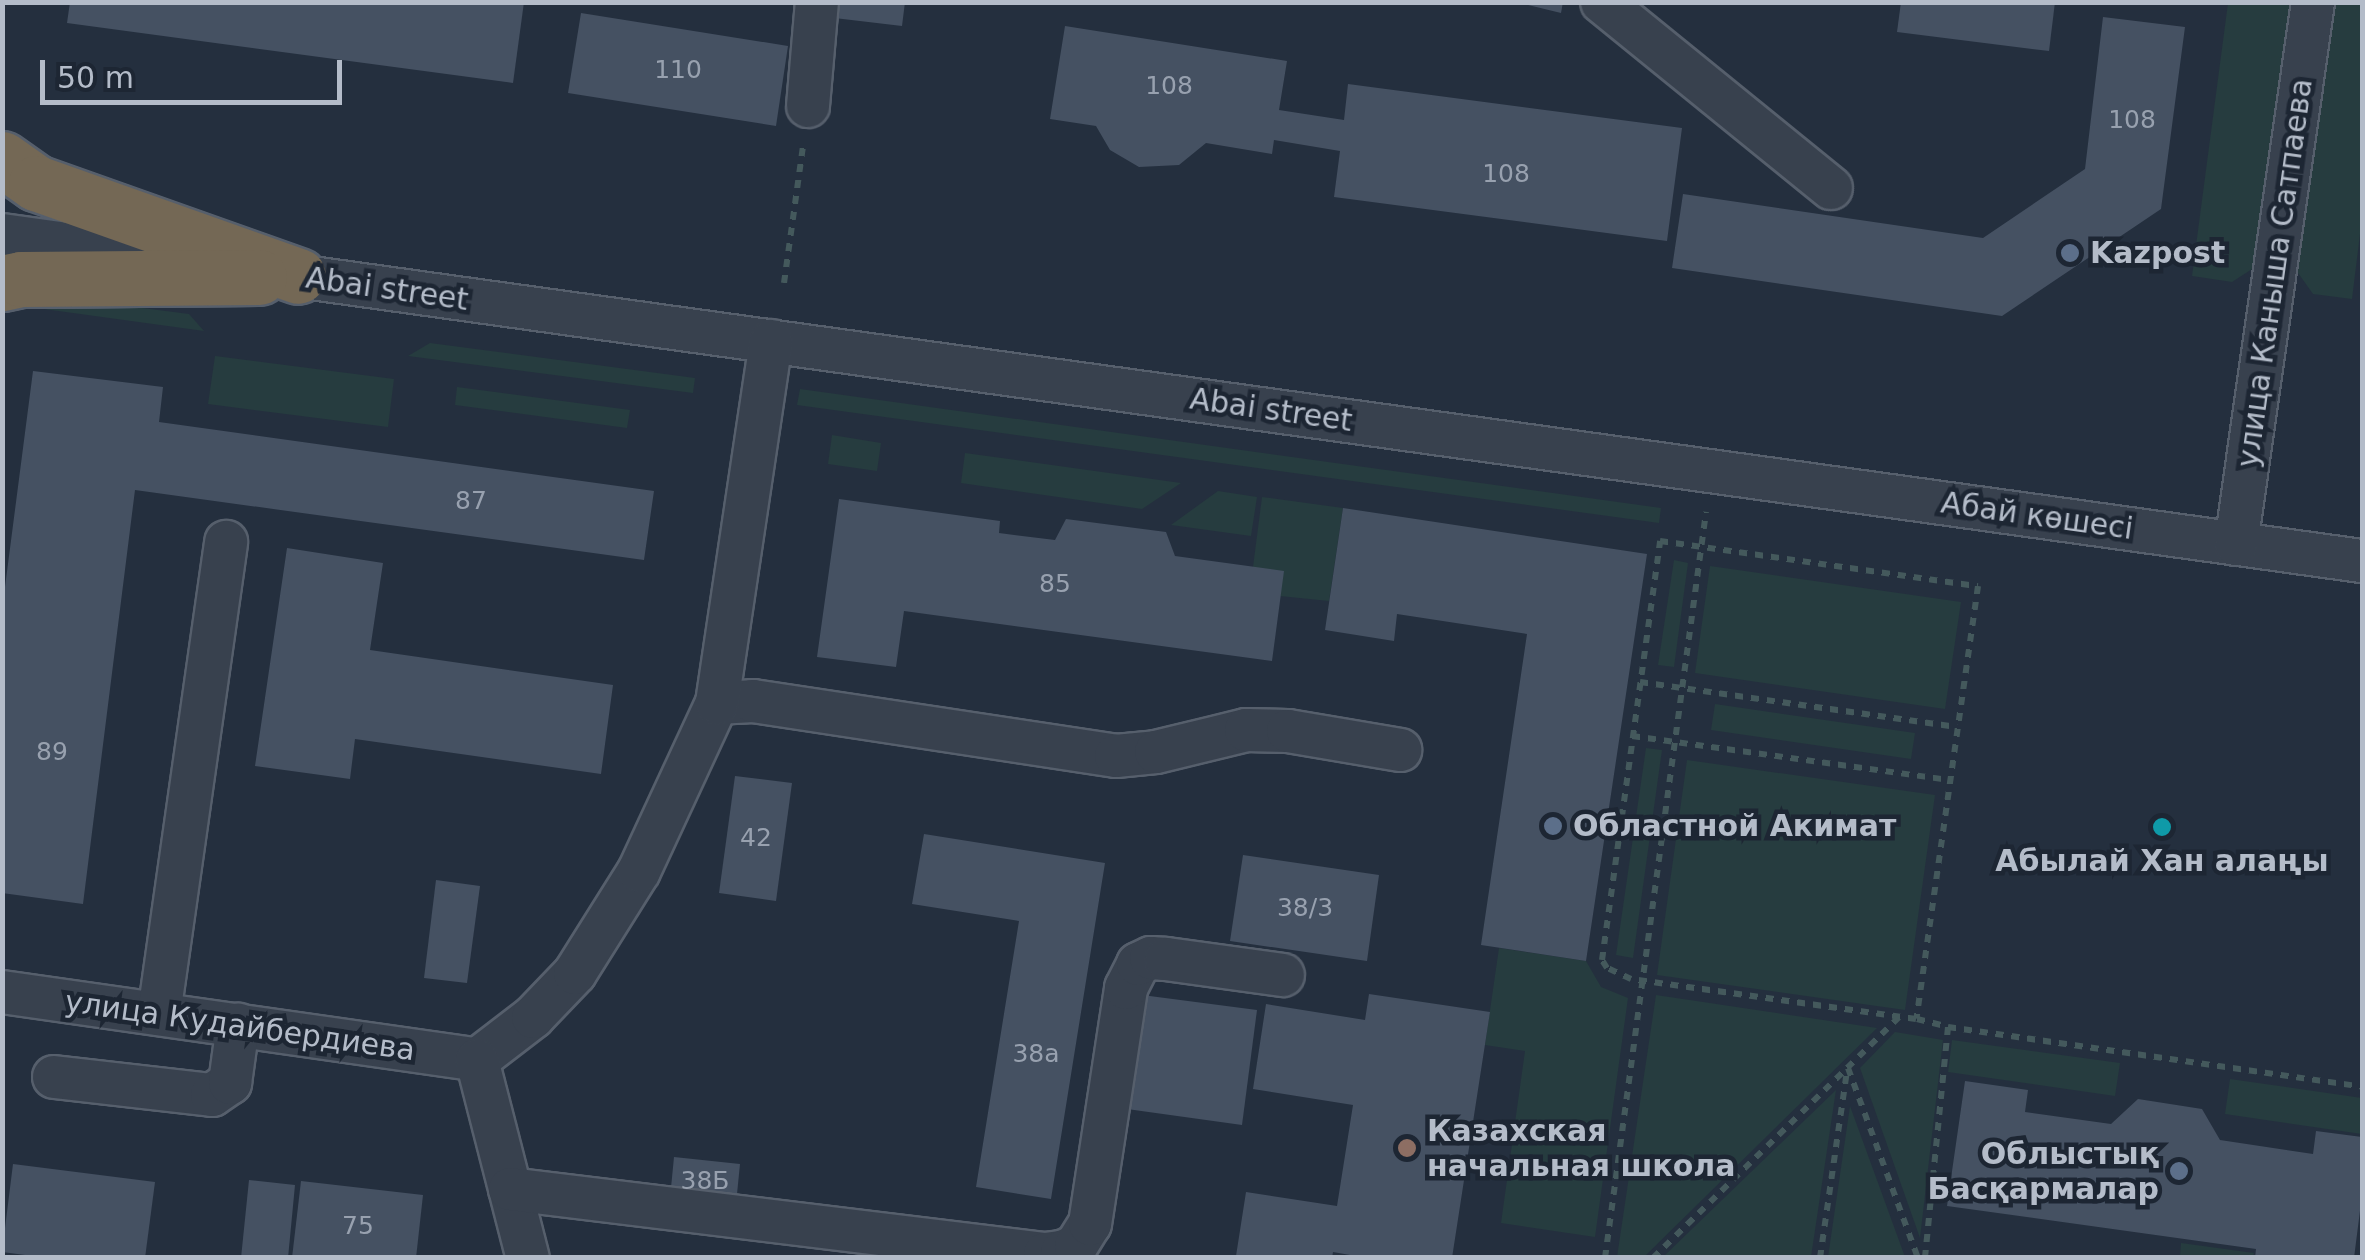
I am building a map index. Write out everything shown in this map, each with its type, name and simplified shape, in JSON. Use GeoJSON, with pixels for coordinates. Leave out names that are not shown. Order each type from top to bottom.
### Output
{"type":"FeatureCollection","features":[{"type":"Feature","properties":{"kind":"highway"},"geometry":{"type":"LineString","coordinates":[[2,160],[49,188],[298,276]]}},
{"type":"Feature","properties":{"kind":"highway"},"geometry":{"type":"LineString","coordinates":[[2,283],[20,279],[298,276]]}},
{"type":"Feature","properties":{"kind":"street"},"geometry":{"type":"LineString","coordinates":[[808,106],[817,2]]}},
{"type":"Feature","properties":{"kind":"street"},"geometry":{"type":"LineString","coordinates":[[1602,2],[1831,188]]}},
{"type":"Feature","properties":{"kind":"street","name":"улица Каныша Сатпаева"},"geometry":{"type":"LineString","coordinates":[[2236,544],[2313,2]]}},
{"type":"Feature","properties":{"kind":"street","name":"Abai street"},"geometry":{"type":"LineString","coordinates":[[2,236],[1710,471]]}},
{"type":"Feature","properties":{"kind":"street"},"geometry":{"type":"LineString","coordinates":[[528,1258],[476,1060],[533,1017],[584,959],[638,871],[716,703],[771,342]]}},
{"type":"Feature","properties":{"kind":"street","name":"Абай көшесі"},"geometry":{"type":"LineString","coordinates":[[1710,471],[2362,561]]}},
{"type":"Feature","properties":{"kind":"street"},"geometry":{"type":"LineString","coordinates":[[159,1014],[226,542]]}},
{"type":"Feature","properties":{"kind":"street"},"geometry":{"type":"LineString","coordinates":[[716,703],[753,701],[1116,756],[1156,752],[1246,730],[1288,731],[1400,750]]}},
{"type":"Feature","properties":{"kind":"street"},"geometry":{"type":"LineString","coordinates":[[510,1190],[1062,1252],[1076,1246],[1090,1224],[1126,988],[1138,964],[1151,958],[1166,959],[1283,974]]}},
{"type":"Feature","properties":{"kind":"street","name":"улица Кудайбердиева"},"geometry":{"type":"LineString","coordinates":[[2,992],[476,1060]]}},
{"type":"Feature","properties":{"kind":"street"},"geometry":{"type":"LineString","coordinates":[[54,1078],[212,1095],[230,1082],[238,1025]]}},
{"type":"Feature","properties":{"kind":"path"},"geometry":{"type":"LineString","coordinates":[[784,283],[808,106]]}},
{"type":"Feature","properties":{"kind":"path"},"geometry":{"type":"LineString","coordinates":[[1605,1258],[1710,471]]}},
{"type":"Feature","properties":{"kind":"path"},"geometry":{"type":"LineString","coordinates":[[1916,1019],[1978,586],[1660,541],[1602,960],[1616,974],[2362,1088]]}},
{"type":"Feature","properties":{"kind":"path"},"geometry":{"type":"LineString","coordinates":[[1640,682],[1957,727]]}},
{"type":"Feature","properties":{"kind":"path"},"geometry":{"type":"LineString","coordinates":[[1632,736],[1950,780]]}},
{"type":"Feature","properties":{"kind":"path"},"geometry":{"type":"LineString","coordinates":[[1653,1258],[1900,1016]]}},
{"type":"Feature","properties":{"kind":"path"},"geometry":{"type":"LineString","coordinates":[[1921,1258],[1948,1027]]}},
{"type":"Feature","properties":{"kind":"path"},"geometry":{"type":"LineString","coordinates":[[1820,1258],[1848,1068]]}},
{"type":"Feature","properties":{"kind":"path"},"geometry":{"type":"LineString","coordinates":[[1848,1068],[1921,1258]]}},
{"type":"Feature","properties":{"kind":"green space"},"geometry":{"type":"Polygon","coordinates":[[[2228,3],[2300,3],[2266,260],[2232,282],[2192,276],[2228,3]]]}},
{"type":"Feature","properties":{"kind":"green space"},"geometry":{"type":"Polygon","coordinates":[[[2324,3],[2362,3],[2362,218],[2352,299],[2313,294],[2291,263],[2324,3]]]}},
{"type":"Feature","properties":{"kind":"green space"},"geometry":{"type":"Polygon","coordinates":[[[57,297],[189,314],[204,331],[22,306],[57,297]]]}},
{"type":"Feature","properties":{"kind":"green space"},"geometry":{"type":"Polygon","coordinates":[[[430,343],[695,378],[693,393],[408,356],[430,343]]]}},
{"type":"Feature","properties":{"kind":"green space"},"geometry":{"type":"Polygon","coordinates":[[[215,356],[394,379],[388,427],[208,404],[215,356]]]}},
{"type":"Feature","properties":{"kind":"green space"},"geometry":{"type":"Polygon","coordinates":[[[457,387],[630,410],[627,428],[455,405],[457,387]]]}},
{"type":"Feature","properties":{"kind":"green space"},"geometry":{"type":"Polygon","coordinates":[[[800,389],[1661,508],[1659,523],[797,405],[800,389]]]}},
{"type":"Feature","properties":{"kind":"green space"},"geometry":{"type":"Polygon","coordinates":[[[832,435],[881,443],[877,471],[828,464],[832,435]]]}},
{"type":"Feature","properties":{"kind":"green space"},"geometry":{"type":"Polygon","coordinates":[[[965,453],[1181,483],[1142,509],[961,483],[965,453]]]}},
{"type":"Feature","properties":{"kind":"green space"},"geometry":{"type":"Polygon","coordinates":[[[1218,491],[1257,497],[1251,536],[1171,525],[1218,491]]]}},
{"type":"Feature","properties":{"kind":"green space"},"geometry":{"type":"Polygon","coordinates":[[[1262,497],[1343,508],[1329,601],[1280,596],[1253,567],[1262,497]]]}},
{"type":"Feature","properties":{"kind":"green space"},"geometry":{"type":"Polygon","coordinates":[[[1674,560],[1688,563],[1674,667],[1658,665],[1674,560]]]}},
{"type":"Feature","properties":{"kind":"green space"},"geometry":{"type":"Polygon","coordinates":[[[1710,566],[1961,602],[1945,709],[1695,673],[1710,566]]]}},
{"type":"Feature","properties":{"kind":"green space"},"geometry":{"type":"Polygon","coordinates":[[[1715,704],[1915,733],[1911,759],[1711,730],[1715,704]]]}},
{"type":"Feature","properties":{"kind":"green space"},"geometry":{"type":"Polygon","coordinates":[[[1646,748],[1662,750],[1633,958],[1616,955],[1646,748]]]}},
{"type":"Feature","properties":{"kind":"green space"},"geometry":{"type":"Polygon","coordinates":[[[1687,760],[1935,795],[1905,1010],[1657,975],[1687,760]]]}},
{"type":"Feature","properties":{"kind":"green space"},"geometry":{"type":"Polygon","coordinates":[[[1499,948],[1586,961],[1601,987],[1628,998],[1595,1237],[1501,1223],[1525,1051],[1485,1045],[1499,948]]]}},
{"type":"Feature","properties":{"kind":"green space"},"geometry":{"type":"Polygon","coordinates":[[[1656,995],[1877,1028],[1644,1257],[1617,1257],[1656,995]]]}},
{"type":"Feature","properties":{"kind":"green space"},"geometry":{"type":"Polygon","coordinates":[[[1895,1032],[1943,1040],[1920,1238],[1860,1068],[1895,1032]]]}},
{"type":"Feature","properties":{"kind":"green space"},"geometry":{"type":"Polygon","coordinates":[[[1952,1040],[2120,1063],[2115,1096],[1948,1072],[1952,1040]]]}},
{"type":"Feature","properties":{"kind":"green space"},"geometry":{"type":"Polygon","coordinates":[[[2230,1079],[2362,1098],[2362,1134],[2225,1114],[2230,1079]]]}},
{"type":"Feature","properties":{"kind":"green space"},"geometry":{"type":"Polygon","coordinates":[[[1836,1090],[1811,1257],[1663,1257],[1836,1090]]]}},
{"type":"Feature","properties":{"kind":"green space"},"geometry":{"type":"Polygon","coordinates":[[[1850,1106],[1905,1257],[1828,1257],[1850,1106]]]}},
{"type":"Feature","properties":{"kind":"green space"},"geometry":{"type":"Polygon","coordinates":[[[2181,1243],[2254,1253],[2253,1257],[2180,1257],[2181,1243]]]}},
{"type":"Feature","properties":{"kind":"building"},"geometry":{"type":"Polygon","coordinates":[[[70,2],[524,2],[513,83],[67,23],[70,2]]]}},
{"type":"Feature","properties":{"kind":"building"},"geometry":{"type":"Polygon","coordinates":[[[827,2],[905,2],[902,26],[826,17],[827,2]]]}},
{"type":"Feature","properties":{"kind":"building"},"geometry":{"type":"Polygon","coordinates":[[[1516,2],[1563,2],[1561,13],[1516,2]]]}},
{"type":"Feature","properties":{"kind":"building"},"geometry":{"type":"Polygon","coordinates":[[[1901,2],[2055,2],[2049,51],[1897,32],[1901,2]]]}},
{"type":"Feature","properties":{"kind":"building"},"geometry":{"type":"Polygon","coordinates":[[[581,13],[788,46],[776,126],[568,93],[581,13]]]}},
{"type":"Feature","properties":{"kind":"building"},"geometry":{"type":"Polygon","coordinates":[[[2103,17],[2185,27],[2161,209],[2002,316],[1672,268],[1683,194],[1983,238],[2085,169],[2103,17]]]}},
{"type":"Feature","properties":{"kind":"building"},"geometry":{"type":"Polygon","coordinates":[[[1065,26],[1287,61],[1279,110],[1344,120],[1348,84],[1682,128],[1667,241],[1334,197],[1340,151],[1274,140],[1272,154],[1206,143],[1179,165],[1139,167],[1110,150],[1096,126],[1050,119],[1065,26]]]}},
{"type":"Feature","properties":{"kind":"building"},"geometry":{"type":"Polygon","coordinates":[[[33,371],[163,387],[159,422],[654,491],[644,560],[135,490],[83,904],[2,893],[2,610],[33,371]]]}},
{"type":"Feature","properties":{"kind":"building"},"geometry":{"type":"Polygon","coordinates":[[[839,499],[1000,521],[999,533],[1055,540],[1066,519],[1166,532],[1175,556],[1284,571],[1272,661],[904,611],[896,667],[817,657],[839,499]]]}},
{"type":"Feature","properties":{"kind":"building","name":"Областной Акимат"},"geometry":{"type":"Polygon","coordinates":[[[1343,508],[1647,554],[1586,961],[1481,945],[1527,634],[1397,614],[1394,641],[1325,630],[1343,508]]]}},
{"type":"Feature","properties":{"kind":"building"},"geometry":{"type":"Polygon","coordinates":[[[287,548],[383,563],[370,650],[613,685],[601,774],[355,739],[350,779],[255,766],[287,548]]]}},
{"type":"Feature","properties":{"kind":"building"},"geometry":{"type":"Polygon","coordinates":[[[735,776],[792,783],[776,901],[719,893],[735,776]]]}},
{"type":"Feature","properties":{"kind":"building"},"geometry":{"type":"Polygon","coordinates":[[[924,834],[1105,863],[1051,1199],[976,1187],[1019,921],[912,904],[924,834]]]}},
{"type":"Feature","properties":{"kind":"building"},"geometry":{"type":"Polygon","coordinates":[[[1243,855],[1379,875],[1367,961],[1230,941],[1243,855]]]}},
{"type":"Feature","properties":{"kind":"building"},"geometry":{"type":"Polygon","coordinates":[[[436,880],[480,886],[467,983],[424,978],[436,880]]]}},
{"type":"Feature","properties":{"kind":"building","name":"Казахская начальная школа"},"geometry":{"type":"Polygon","coordinates":[[[1369,994],[1490,1012],[1452,1258],[1367,1258],[1333,1252],[1332,1258],[1236,1256],[1246,1192],[1337,1206],[1353,1105],[1253,1089],[1266,1004],[1365,1020],[1369,994]]]}},
{"type":"Feature","properties":{"kind":"building"},"geometry":{"type":"Polygon","coordinates":[[[1142,995],[1257,1010],[1242,1125],[1127,1109],[1142,995]]]}},
{"type":"Feature","properties":{"kind":"building"},"geometry":{"type":"Polygon","coordinates":[[[1965,1081],[2028,1090],[2025,1112],[2111,1124],[2138,1099],[2202,1109],[2220,1140],[2313,1154],[2316,1131],[2362,1137],[2362,1195],[2354,1258],[2255,1258],[2256,1249],[1947,1206],[1965,1081]]]}},
{"type":"Feature","properties":{"kind":"building"},"geometry":{"type":"Polygon","coordinates":[[[674,1157],[740,1164],[736,1204],[670,1198],[674,1157]]]}},
{"type":"Feature","properties":{"kind":"building"},"geometry":{"type":"Polygon","coordinates":[[[13,1164],[155,1182],[145,1258],[48,1258],[2,1252],[13,1164]]]}},
{"type":"Feature","properties":{"kind":"building"},"geometry":{"type":"Polygon","coordinates":[[[249,1180],[295,1185],[288,1258],[241,1258],[249,1180]]]}},
{"type":"Feature","properties":{"kind":"building"},"geometry":{"type":"Polygon","coordinates":[[[301,1181],[423,1195],[416,1258],[292,1258],[301,1181]]]}},
{"type":"Feature","properties":{"kind":"place","name":"Kazpost"},"geometry":{"type":"Point","coordinates":[2070,253]}},
{"type":"Feature","properties":{"kind":"place","name":"Областной Акимат"},"geometry":{"type":"Point","coordinates":[1553,826]}},
{"type":"Feature","properties":{"kind":"place","name":"Абылай Хан алаңы"},"geometry":{"type":"Point","coordinates":[2162,827]}},
{"type":"Feature","properties":{"kind":"place","name":"Казахская начальная школа"},"geometry":{"type":"Point","coordinates":[1407,1148]}},
{"type":"Feature","properties":{"kind":"place","name":"Облыстық Басқармалар"},"geometry":{"type":"Point","coordinates":[2179,1171]}}]}
